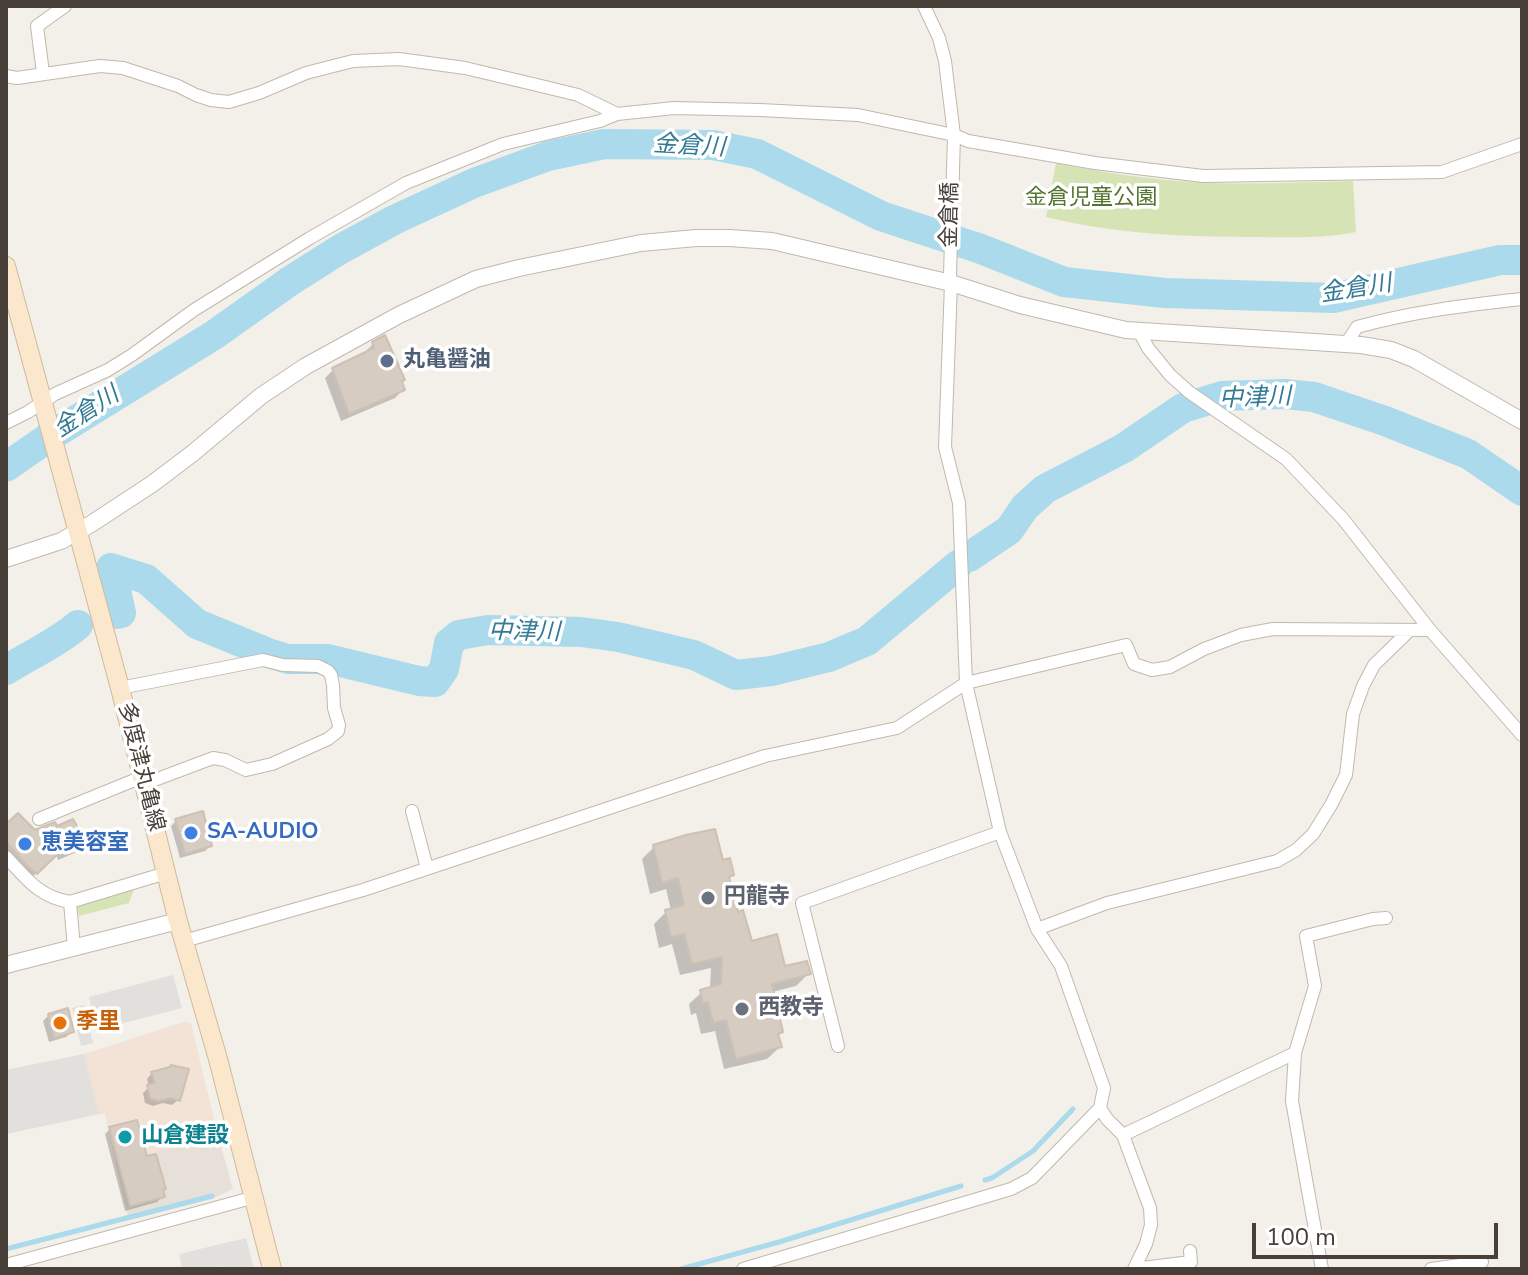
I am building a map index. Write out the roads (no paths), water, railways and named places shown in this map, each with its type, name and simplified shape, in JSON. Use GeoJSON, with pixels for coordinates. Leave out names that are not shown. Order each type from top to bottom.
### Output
{"type":"FeatureCollection","features":[{"type":"Feature","properties":{"kind":"main road","name":"多度津丸亀線"},"geometry":{"type":"LineString","coordinates":[[6,266],[272,1269]]}},
{"type":"Feature","properties":{"kind":"street"},"geometry":{"type":"LineString","coordinates":[[43,73],[37,26],[65,6]]}},
{"type":"Feature","properties":{"kind":"street","name":"金倉橋"},"geometry":{"type":"LineString","coordinates":[[924,6],[939,38],[945,61],[954,135],[945,447],[959,503],[966,683],[1000,832],[1037,929],[1061,966],[1104,1088],[1100,1108]]}},
{"type":"Feature","properties":{"kind":"street"},"geometry":{"type":"LineString","coordinates":[[6,76],[17,78],[100,66],[123,68],[211,100],[229,102],[306,73],[353,61],[399,59],[465,68],[551,88],[578,95],[617,114]]}},
{"type":"Feature","properties":{"kind":"street"},"geometry":{"type":"LineString","coordinates":[[6,423],[43,401],[108,370],[194,310],[406,183],[503,144],[600,121],[617,114],[674,108],[858,115],[954,135],[968,141],[1095,163],[1203,176],[1442,172],[1522,144]]}},
{"type":"Feature","properties":{"kind":"street"},"geometry":{"type":"LineString","coordinates":[[6,559],[61,541],[78,532],[152,484],[261,396],[306,366],[399,315],[476,279],[641,243],[729,238],[772,241],[951,276],[1020,305],[1126,330],[1346,344],[1391,350],[1414,359],[1522,421]]}},
{"type":"Feature","properties":{"kind":"street"},"geometry":{"type":"LineString","coordinates":[[1346,344],[1357,327],[1391,318],[1522,299]]}},
{"type":"Feature","properties":{"kind":"street"},"geometry":{"type":"LineString","coordinates":[[1139,331],[1148,348],[1170,375],[1189,392],[1286,459],[1343,519],[1430,630],[1522,735]]}},
{"type":"Feature","properties":{"kind":"street"},"geometry":{"type":"LineString","coordinates":[[184,941],[363,890],[765,756],[897,728],[966,683],[1126,645],[1134,664],[1152,670],[1170,667],[1204,649],[1241,635],[1273,629],[1430,630]]}},
{"type":"Feature","properties":{"kind":"street"},"geometry":{"type":"LineString","coordinates":[[1037,929],[1107,903],[1277,861],[1296,850],[1313,834],[1346,775],[1353,714],[1363,686],[1374,665],[1410,630]]}},
{"type":"Feature","properties":{"kind":"street"},"geometry":{"type":"LineString","coordinates":[[39,819],[213,758],[246,770],[272,764],[328,739],[338,731],[331,675],[318,666],[283,665],[263,660],[120,688]]}},
{"type":"Feature","properties":{"kind":"street"},"geometry":{"type":"LineString","coordinates":[[412,811],[427,868]]}},
{"type":"Feature","properties":{"kind":"street"},"geometry":{"type":"LineString","coordinates":[[838,1046],[802,903],[1000,832]]}},
{"type":"Feature","properties":{"kind":"street"},"geometry":{"type":"LineString","coordinates":[[6,857],[34,888],[55,899],[70,902],[166,873]]}},
{"type":"Feature","properties":{"kind":"street"},"geometry":{"type":"LineString","coordinates":[[70,902],[74,948]]}},
{"type":"Feature","properties":{"kind":"street"},"geometry":{"type":"LineString","coordinates":[[1322,1269],[1292,1101],[1295,1053],[1315,986],[1306,936],[1386,918]]}},
{"type":"Feature","properties":{"kind":"street"},"geometry":{"type":"LineString","coordinates":[[6,965],[178,921]]}},
{"type":"Feature","properties":{"kind":"street"},"geometry":{"type":"LineString","coordinates":[[1123,1135],[1295,1053]]}},
{"type":"Feature","properties":{"kind":"street"},"geometry":{"type":"LineString","coordinates":[[743,1269],[1011,1189],[1032,1178],[1100,1108],[1123,1135],[1150,1208],[1151,1225],[1134,1269]]}},
{"type":"Feature","properties":{"kind":"street"},"geometry":{"type":"LineString","coordinates":[[6,1265],[255,1197]]}},
{"type":"Feature","properties":{"kind":"street"},"geometry":{"type":"LineString","coordinates":[[1134,1269],[1191,1262],[1190,1251]]}},
{"type":"Feature","properties":{"kind":"street"},"geometry":{"type":"LineString","coordinates":[[1431,1269],[1482,1262]]}},
{"type":"Feature","properties":{"kind":"waterway","name":"金倉川"},"geometry":{"type":"LineString","coordinates":[[6,467],[214,335],[290,281],[394,220],[474,183],[548,156],[604,144],[713,145],[757,154],[881,216],[981,249],[1064,282],[1165,293],[1333,298],[1500,260],[1522,260]]}},
{"type":"Feature","properties":{"kind":"waterway","name":"中津川"},"geometry":{"type":"LineString","coordinates":[[969,557],[1009,530],[1025,507],[1045,489],[1124,448],[1183,408],[1222,396],[1285,394],[1314,397],[1468,454],[1522,491]]}},
{"type":"Feature","properties":{"kind":"waterway","name":"中津川"},"geometry":{"type":"LineString","coordinates":[[117,614],[121,613],[111,568],[146,579],[197,624],[288,659],[328,659],[435,682],[444,669],[449,643],[459,635],[488,630],[581,632],[618,637],[694,655],[736,675],[772,671],[829,657],[867,641],[958,565]]}},
{"type":"Feature","properties":{"kind":"waterway","name":"中津川"},"geometry":{"type":"LineString","coordinates":[[6,670],[78,625]]}},
{"type":"Feature","properties":{"kind":"waterway"},"geometry":{"type":"LineString","coordinates":[[985,1180],[1033,1151],[1073,1109]]}},
{"type":"Feature","properties":{"kind":"waterway"},"geometry":{"type":"LineString","coordinates":[[681,1269],[961,1186]]}},
{"type":"Feature","properties":{"kind":"waterway"},"geometry":{"type":"LineString","coordinates":[[6,1249],[212,1196]]}},
{"type":"Feature","properties":{"kind":"place","name":"丸亀醤油"},"geometry":{"type":"Point","coordinates":[387,361]}},
{"type":"Feature","properties":{"kind":"place","name":"SA-AUDIO"},"geometry":{"type":"Point","coordinates":[191,833]}},
{"type":"Feature","properties":{"kind":"place","name":"恵美容室"},"geometry":{"type":"Point","coordinates":[25,844]}},
{"type":"Feature","properties":{"kind":"place","name":"円龍寺"},"geometry":{"type":"Point","coordinates":[708,898]}},
{"type":"Feature","properties":{"kind":"place","name":"西教寺"},"geometry":{"type":"Point","coordinates":[742,1009]}},
{"type":"Feature","properties":{"kind":"place","name":"季里"},"geometry":{"type":"Point","coordinates":[60,1023]}},
{"type":"Feature","properties":{"kind":"place","name":"山倉建設"},"geometry":{"type":"Point","coordinates":[125,1137]}},
{"type":"Feature","properties":{"kind":"park label","name":"金倉児童公園"},"geometry":{"type":"Point","coordinates":[1091,199]}}]}
